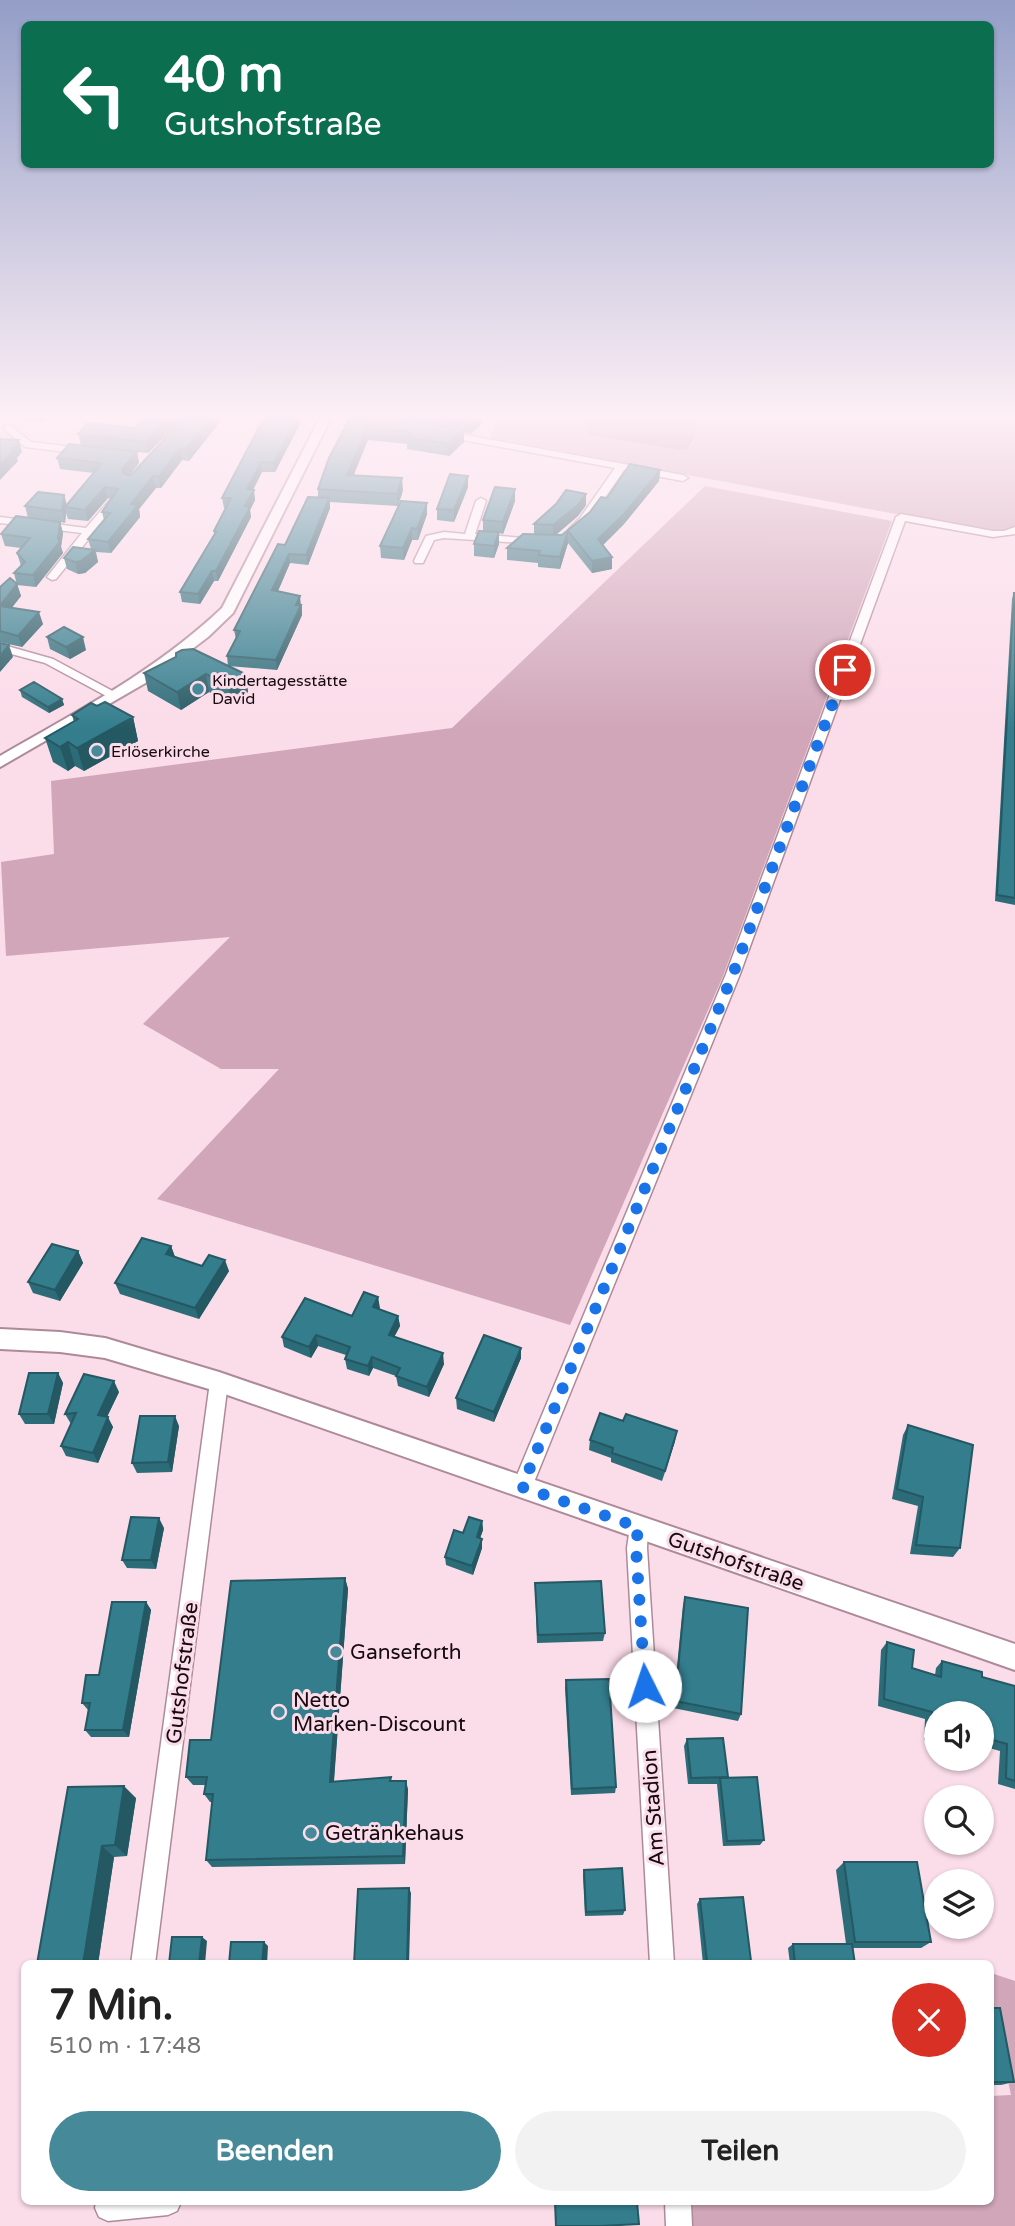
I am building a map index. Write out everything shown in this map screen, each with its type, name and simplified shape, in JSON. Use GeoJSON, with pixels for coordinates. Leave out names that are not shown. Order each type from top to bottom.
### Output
{"type":"FeatureCollection","features":[{"type":"Feature","properties":{"kind":"street"},"geometry":{"type":"LineString","coordinates":[[15,522],[89,531]]}},
{"type":"Feature","properties":{"kind":"street"},"geometry":{"type":"LineString","coordinates":[[52,577],[97,522]]}},
{"type":"Feature","properties":{"kind":"street"},"geometry":{"type":"LineString","coordinates":[[0,762],[182,653],[228,610],[273,522]]}},
{"type":"Feature","properties":{"kind":"street"},"geometry":{"type":"LineString","coordinates":[[469,537],[474,522]]}},
{"type":"Feature","properties":{"kind":"street"},"geometry":{"type":"LineString","coordinates":[[565,536],[582,522]]}},
{"type":"Feature","properties":{"kind":"street"},"geometry":{"type":"LineString","coordinates":[[522,1487],[733,974],[899,522]]}},
{"type":"Feature","properties":{"kind":"street"},"geometry":{"type":"LineString","coordinates":[[927,522],[993,534],[1006,534],[1015,530]]}},
{"type":"Feature","properties":{"kind":"street"},"geometry":{"type":"LineString","coordinates":[[419,561],[430,538],[444,535],[544,542]]}},
{"type":"Feature","properties":{"kind":"street"},"geometry":{"type":"LineString","coordinates":[[0,647],[49,661],[114,695]]}},
{"type":"Feature","properties":{"kind":"street","name":"Gutshofstraße"},"geometry":{"type":"LineString","coordinates":[[0,1339],[60,1342],[105,1348],[219,1382],[1015,1657]]}},
{"type":"Feature","properties":{"kind":"street","name":"Gutshofstraße"},"geometry":{"type":"LineString","coordinates":[[144,1960],[219,1382]]}},
{"type":"Feature","properties":{"kind":"street","name":"Am Stadion"},"geometry":{"type":"LineString","coordinates":[[638,1527],[636,1548],[663,1960]]}},
{"type":"Feature","properties":{"kind":"street"},"geometry":{"type":"LineString","coordinates":[[108,2205],[108,2208],[138,2205]]}},
{"type":"Feature","properties":{"kind":"street"},"geometry":{"type":"LineString","coordinates":[[678,2205],[679,2226]]}},
{"type":"Feature","properties":{"kind":"shaded area"},"geometry":{"type":"Polygon","coordinates":[[[667,522],[892,522],[723,976],[570,1325],[157,1199],[279,1069],[221,1069],[143,1024],[230,937],[6,956],[1,862],[54,854],[51,781],[452,728],[667,522]]]}},
{"type":"Feature","properties":{"kind":"shaded area"},"geometry":{"type":"Polygon","coordinates":[[[938,522],[1015,522],[1015,528],[1010,531],[992,532],[938,522]]]}},
{"type":"Feature","properties":{"kind":"shaded area"},"geometry":{"type":"Polygon","coordinates":[[[994,1974],[1015,1981],[1015,2226],[666,2226],[664,2205],[994,2205],[994,2096],[1011,2095],[994,2013],[994,1974]]]}},
{"type":"Feature","properties":{"kind":"building"},"geometry":{"type":"Polygon","coordinates":[[[11,522],[60,522],[60,541],[33,575],[14,573],[25,562],[17,553],[30,538],[1,534],[11,522]]]}},
{"type":"Feature","properties":{"kind":"building"},"geometry":{"type":"Polygon","coordinates":[[[102,522],[124,522],[108,542],[88,539],[102,522]]]}},
{"type":"Feature","properties":{"kind":"building"},"geometry":{"type":"Polygon","coordinates":[[[219,522],[242,522],[216,571],[212,571],[198,594],[180,592],[216,532],[214,531],[219,522]]]}},
{"type":"Feature","properties":{"kind":"building"},"geometry":{"type":"Polygon","coordinates":[[[296,522],[319,522],[306,555],[289,554],[272,590],[300,596],[296,605],[301,605],[276,660],[227,656],[240,631],[234,630],[278,544],[285,545],[296,522]]]}},
{"type":"Feature","properties":{"kind":"building"},"geometry":{"type":"Polygon","coordinates":[[[391,522],[420,522],[417,529],[412,528],[403,548],[380,546],[391,522]]]}},
{"type":"Feature","properties":{"kind":"building"},"geometry":{"type":"Polygon","coordinates":[[[536,522],[557,522],[553,525],[534,524],[536,522]]]}},
{"type":"Feature","properties":{"kind":"building"},"geometry":{"type":"Polygon","coordinates":[[[578,522],[616,522],[598,539],[612,557],[592,561],[568,531],[560,557],[539,555],[540,551],[507,548],[523,534],[562,535],[578,522]]]}},
{"type":"Feature","properties":{"kind":"building"},"geometry":{"type":"Polygon","coordinates":[[[479,531],[499,532],[494,546],[474,544],[479,531]]]}},
{"type":"Feature","properties":{"kind":"building"},"geometry":{"type":"Polygon","coordinates":[[[73,547],[95,550],[81,561],[75,562],[64,558],[73,547]]]}},
{"type":"Feature","properties":{"kind":"building"},"geometry":{"type":"Polygon","coordinates":[[[10,578],[17,584],[0,606],[0,587],[10,578]]]}},
{"type":"Feature","properties":{"kind":"building"},"geometry":{"type":"Polygon","coordinates":[[[1015,593],[1015,898],[997,895],[1015,593]]]}},
{"type":"Feature","properties":{"kind":"building"},"geometry":{"type":"Polygon","coordinates":[[[0,606],[39,612],[18,636],[0,631],[0,606]]]}},
{"type":"Feature","properties":{"kind":"building"},"geometry":{"type":"Polygon","coordinates":[[[64,627],[83,637],[66,647],[47,637],[64,627]]]}},
{"type":"Feature","properties":{"kind":"building"},"geometry":{"type":"Polygon","coordinates":[[[0,643],[9,645],[0,656],[0,643]]]}},
{"type":"Feature","properties":{"kind":"building"},"geometry":{"type":"Polygon","coordinates":[[[193,649],[245,674],[228,685],[206,674],[177,692],[144,673],[176,657],[176,653],[182,650],[193,649]]]}},
{"type":"Feature","properties":{"kind":"building"},"geometry":{"type":"Polygon","coordinates":[[[34,682],[62,699],[48,707],[20,690],[34,682]]]}},
{"type":"Feature","properties":{"kind":"building"},"geometry":{"type":"Polygon","coordinates":[[[105,702],[133,717],[77,748],[68,742],[60,747],[45,738],[78,719],[72,715],[91,703],[97,706],[105,702]]]}},
{"type":"Feature","properties":{"kind":"building"},"geometry":{"type":"Polygon","coordinates":[[[142,1238],[171,1246],[166,1254],[202,1266],[209,1255],[225,1260],[195,1308],[115,1283],[142,1238]]]}},
{"type":"Feature","properties":{"kind":"building"},"geometry":{"type":"Polygon","coordinates":[[[52,1244],[78,1251],[55,1290],[28,1282],[52,1244]]]}},
{"type":"Feature","properties":{"kind":"building"},"geometry":{"type":"Polygon","coordinates":[[[364,1292],[378,1297],[373,1307],[398,1316],[389,1335],[443,1353],[427,1387],[396,1376],[400,1368],[372,1357],[368,1366],[345,1359],[350,1347],[316,1335],[309,1347],[282,1337],[305,1298],[352,1316],[364,1292]]]}},
{"type":"Feature","properties":{"kind":"building"},"geometry":{"type":"Polygon","coordinates":[[[484,1335],[521,1348],[494,1412],[456,1398],[484,1335]]]}},
{"type":"Feature","properties":{"kind":"building"},"geometry":{"type":"Polygon","coordinates":[[[29,1373],[58,1373],[48,1414],[19,1414],[29,1373]]]}},
{"type":"Feature","properties":{"kind":"building"},"geometry":{"type":"Polygon","coordinates":[[[84,1374],[114,1381],[98,1415],[108,1417],[93,1453],[61,1446],[76,1413],[65,1414],[84,1374]]]}},
{"type":"Feature","properties":{"kind":"building"},"geometry":{"type":"Polygon","coordinates":[[[600,1413],[623,1421],[626,1414],[677,1431],[665,1471],[612,1453],[613,1448],[590,1440],[600,1413]]]}},
{"type":"Feature","properties":{"kind":"building"},"geometry":{"type":"Polygon","coordinates":[[[140,1416],[175,1416],[168,1462],[132,1463],[140,1416]]]}},
{"type":"Feature","properties":{"kind":"building"},"geometry":{"type":"Polygon","coordinates":[[[908,1425],[973,1445],[960,1548],[916,1545],[923,1497],[897,1489],[908,1425]]]}},
{"type":"Feature","properties":{"kind":"building"},"geometry":{"type":"Polygon","coordinates":[[[131,1517],[159,1518],[151,1560],[122,1560],[131,1517]]]}},
{"type":"Feature","properties":{"kind":"building"},"geometry":{"type":"Polygon","coordinates":[[[469,1517],[482,1521],[477,1537],[482,1539],[472,1566],[445,1557],[454,1530],[463,1533],[469,1517]]]}},
{"type":"Feature","properties":{"kind":"building","name":"Netto Marken-Discount"},"geometry":{"type":"Polygon","coordinates":[[[345,1578],[330,1782],[391,1777],[390,1781],[406,1781],[403,1856],[206,1860],[213,1794],[204,1794],[207,1777],[186,1777],[190,1740],[211,1740],[231,1581],[345,1578]]]}},
{"type":"Feature","properties":{"kind":"building"},"geometry":{"type":"Polygon","coordinates":[[[601,1581],[605,1633],[538,1635],[535,1583],[601,1581]]]}},
{"type":"Feature","properties":{"kind":"building"},"geometry":{"type":"Polygon","coordinates":[[[685,1597],[748,1608],[741,1714],[675,1701],[685,1597]]]}},
{"type":"Feature","properties":{"kind":"building"},"geometry":{"type":"Polygon","coordinates":[[[112,1602],[146,1602],[123,1730],[85,1730],[90,1703],[82,1703],[86,1675],[99,1675],[112,1602]]]}},
{"type":"Feature","properties":{"kind":"building"},"geometry":{"type":"Polygon","coordinates":[[[887,1642],[914,1650],[912,1668],[941,1677],[942,1661],[982,1672],[982,1677],[1015,1686],[1015,1781],[1006,1778],[1007,1744],[994,1740],[994,1701],[924,1701],[924,1710],[884,1699],[887,1642]]]}},
{"type":"Feature","properties":{"kind":"building"},"geometry":{"type":"Polygon","coordinates":[[[609,1679],[616,1787],[572,1789],[566,1680],[609,1679]]]}},
{"type":"Feature","properties":{"kind":"building"},"geometry":{"type":"Polygon","coordinates":[[[723,1738],[728,1777],[691,1778],[687,1739],[723,1738]]]}},
{"type":"Feature","properties":{"kind":"building"},"geometry":{"type":"Polygon","coordinates":[[[757,1777],[764,1840],[727,1841],[720,1778],[757,1777]]]}},
{"type":"Feature","properties":{"kind":"building"},"geometry":{"type":"Polygon","coordinates":[[[124,1786],[115,1845],[102,1846],[84,1960],[38,1960],[68,1787],[124,1786]]]}},
{"type":"Feature","properties":{"kind":"building"},"geometry":{"type":"Polygon","coordinates":[[[844,1862],[917,1862],[924,1902],[924,1939],[930,1939],[931,1942],[855,1942],[844,1862]]]}},
{"type":"Feature","properties":{"kind":"building"},"geometry":{"type":"Polygon","coordinates":[[[622,1868],[625,1910],[586,1912],[584,1870],[622,1868]]]}},
{"type":"Feature","properties":{"kind":"building"},"geometry":{"type":"Polygon","coordinates":[[[409,1888],[407,1960],[354,1960],[358,1889],[409,1888]]]}},
{"type":"Feature","properties":{"kind":"building"},"geometry":{"type":"Polygon","coordinates":[[[743,1897],[751,1960],[707,1960],[700,1899],[743,1897]]]}},
{"type":"Feature","properties":{"kind":"building"},"geometry":{"type":"Polygon","coordinates":[[[172,1937],[202,1937],[199,1960],[169,1960],[172,1937]]]}},
{"type":"Feature","properties":{"kind":"building"},"geometry":{"type":"Polygon","coordinates":[[[231,1942],[264,1942],[262,1960],[229,1960],[231,1942]]]}},
{"type":"Feature","properties":{"kind":"building"},"geometry":{"type":"Polygon","coordinates":[[[793,1944],[852,1944],[854,1960],[795,1960],[793,1944]]]}},
{"type":"Feature","properties":{"kind":"building"},"geometry":{"type":"Polygon","coordinates":[[[994,2008],[1000,2008],[1014,2082],[994,2082],[994,2008]]]}},
{"type":"Feature","properties":{"kind":"building"},"geometry":{"type":"Polygon","coordinates":[[[555,2205],[637,2205],[639,2224],[556,2226],[555,2205]]]}},
{"type":"Feature","properties":{"kind":"place","name":"Kindertagesstätte David"},"geometry":{"type":"Point","coordinates":[198,689]}},
{"type":"Feature","properties":{"kind":"place","name":"Erlöserkirche"},"geometry":{"type":"Point","coordinates":[97,751]}},
{"type":"Feature","properties":{"kind":"place","name":"Ganseforth"},"geometry":{"type":"Point","coordinates":[336,1652]}},
{"type":"Feature","properties":{"kind":"place","name":"Netto Marken-Discount"},"geometry":{"type":"Point","coordinates":[279,1712]}},
{"type":"Feature","properties":{"kind":"place","name":"Getränkehaus"},"geometry":{"type":"Point","coordinates":[311,1833]}},
{"type":"Feature","properties":{"kind":"route"},"geometry":{"type":"LineString","coordinates":[[645,1686],[636,1548],[638,1527],[522,1487],[733,974],[845,670]]}}]}
